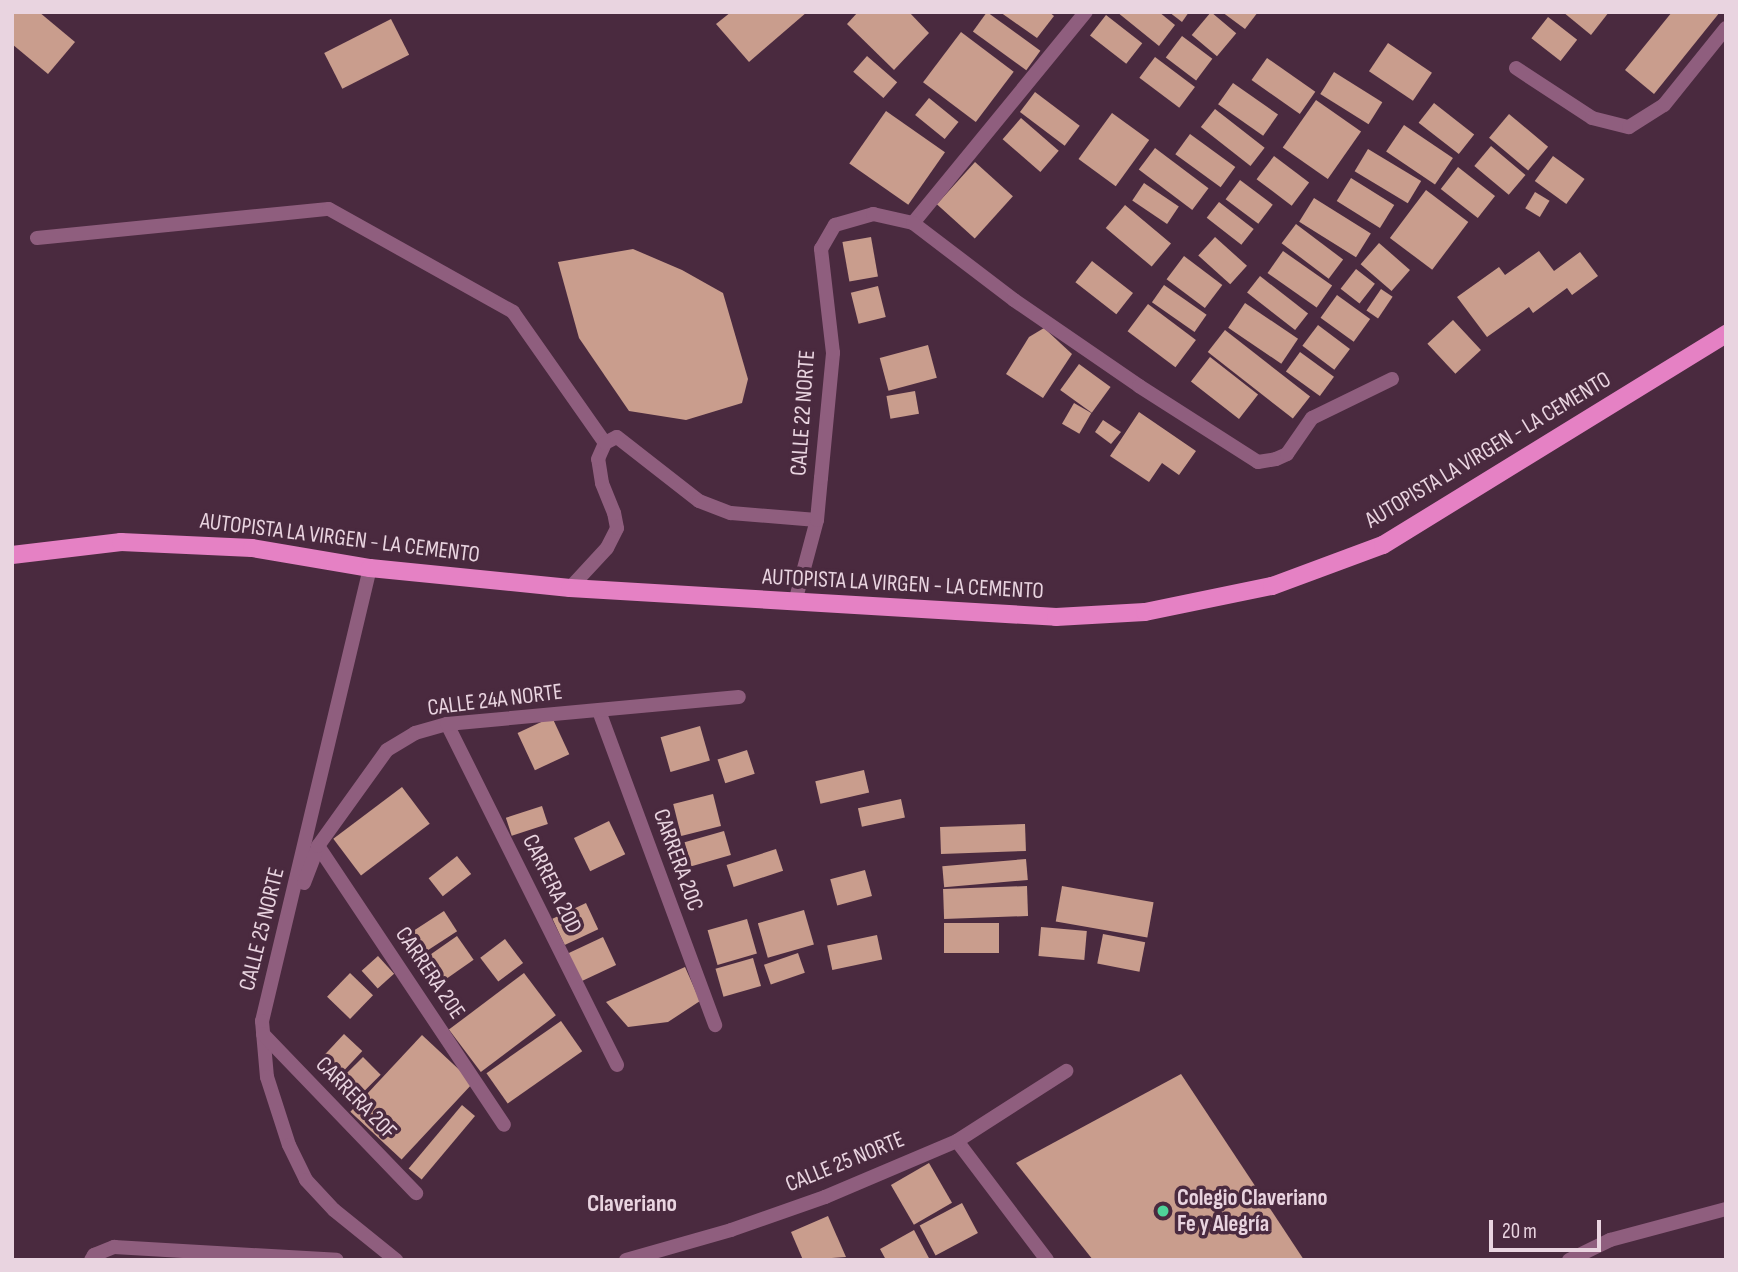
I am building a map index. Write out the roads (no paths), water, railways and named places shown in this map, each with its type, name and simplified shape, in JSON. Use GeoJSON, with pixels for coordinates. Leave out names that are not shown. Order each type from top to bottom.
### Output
{"type":"FeatureCollection","features":[{"type":"Feature","properties":{"kind":"main road","name":"AUTOPISTA LA VIRGEN - LA CEMENTO"},"geometry":{"type":"LineString","coordinates":[[12,555],[121,542],[252,548],[370,568],[570,588],[1056,617],[1145,612],[1272,586],[1383,545],[1726,334]]}},
{"type":"Feature","properties":{"kind":"street"},"geometry":{"type":"LineString","coordinates":[[913,223],[1086,12]]}},
{"type":"Feature","properties":{"kind":"street"},"geometry":{"type":"LineString","coordinates":[[1516,68],[1592,118],[1629,127],[1664,105],[1726,28]]}},
{"type":"Feature","properties":{"kind":"street"},"geometry":{"type":"LineString","coordinates":[[37,238],[329,209],[513,312],[604,443]]}},
{"type":"Feature","properties":{"kind":"street","name":"CALLE 22 NORTE"},"geometry":{"type":"LineString","coordinates":[[795,603],[817,520],[833,353],[821,249],[835,225],[873,214],[913,223],[1014,300],[1139,386],[1258,462],[1287,454],[1312,418],[1392,379]]}},
{"type":"Feature","properties":{"kind":"street"},"geometry":{"type":"LineString","coordinates":[[570,588],[607,548],[617,528],[602,483],[598,460],[604,443],[617,437],[699,501],[731,513],[817,520]]}},
{"type":"Feature","properties":{"kind":"street","name":"CALLE 25 NORTE"},"geometry":{"type":"LineString","coordinates":[[370,568],[262,1021],[267,1077],[289,1145],[306,1180],[334,1210],[396,1260]]}},
{"type":"Feature","properties":{"kind":"street","name":"CALLE 24A NORTE"},"geometry":{"type":"LineString","coordinates":[[285,933],[318,846],[387,750],[415,733],[447,724],[739,697]]}},
{"type":"Feature","properties":{"kind":"street","name":"CARRERA 20C"},"geometry":{"type":"LineString","coordinates":[[599,711],[715,1025]]}},
{"type":"Feature","properties":{"kind":"street","name":"CARRERA 20D"},"geometry":{"type":"LineString","coordinates":[[447,724],[617,1065]]}},
{"type":"Feature","properties":{"kind":"street","name":"CARRERA 20E"},"geometry":{"type":"LineString","coordinates":[[318,846],[504,1125]]}},
{"type":"Feature","properties":{"kind":"street","name":"CARRERA 20F"},"geometry":{"type":"LineString","coordinates":[[263,1034],[416,1193]]}},
{"type":"Feature","properties":{"kind":"street","name":"CALLE 25 NORTE"},"geometry":{"type":"LineString","coordinates":[[626,1260],[731,1230],[813,1201],[957,1141],[1066,1071]]}},
{"type":"Feature","properties":{"kind":"street"},"geometry":{"type":"LineString","coordinates":[[957,1141],[1048,1260]]}},
{"type":"Feature","properties":{"kind":"street"},"geometry":{"type":"LineString","coordinates":[[1569,1260],[1610,1240],[1726,1209]]}},
{"type":"Feature","properties":{"kind":"street"},"geometry":{"type":"LineString","coordinates":[[91,1260],[94,1255],[114,1247],[337,1260]]}},
{"type":"Feature","properties":{"kind":"place","name":"Colegio Claveriano Fe y Alegría"},"geometry":{"type":"Point","coordinates":[1163,1211]}},
{"type":"Feature","properties":{"kind":"district","name":"Claveriano"},"geometry":{"type":"Point","coordinates":[632,1204]}}]}
